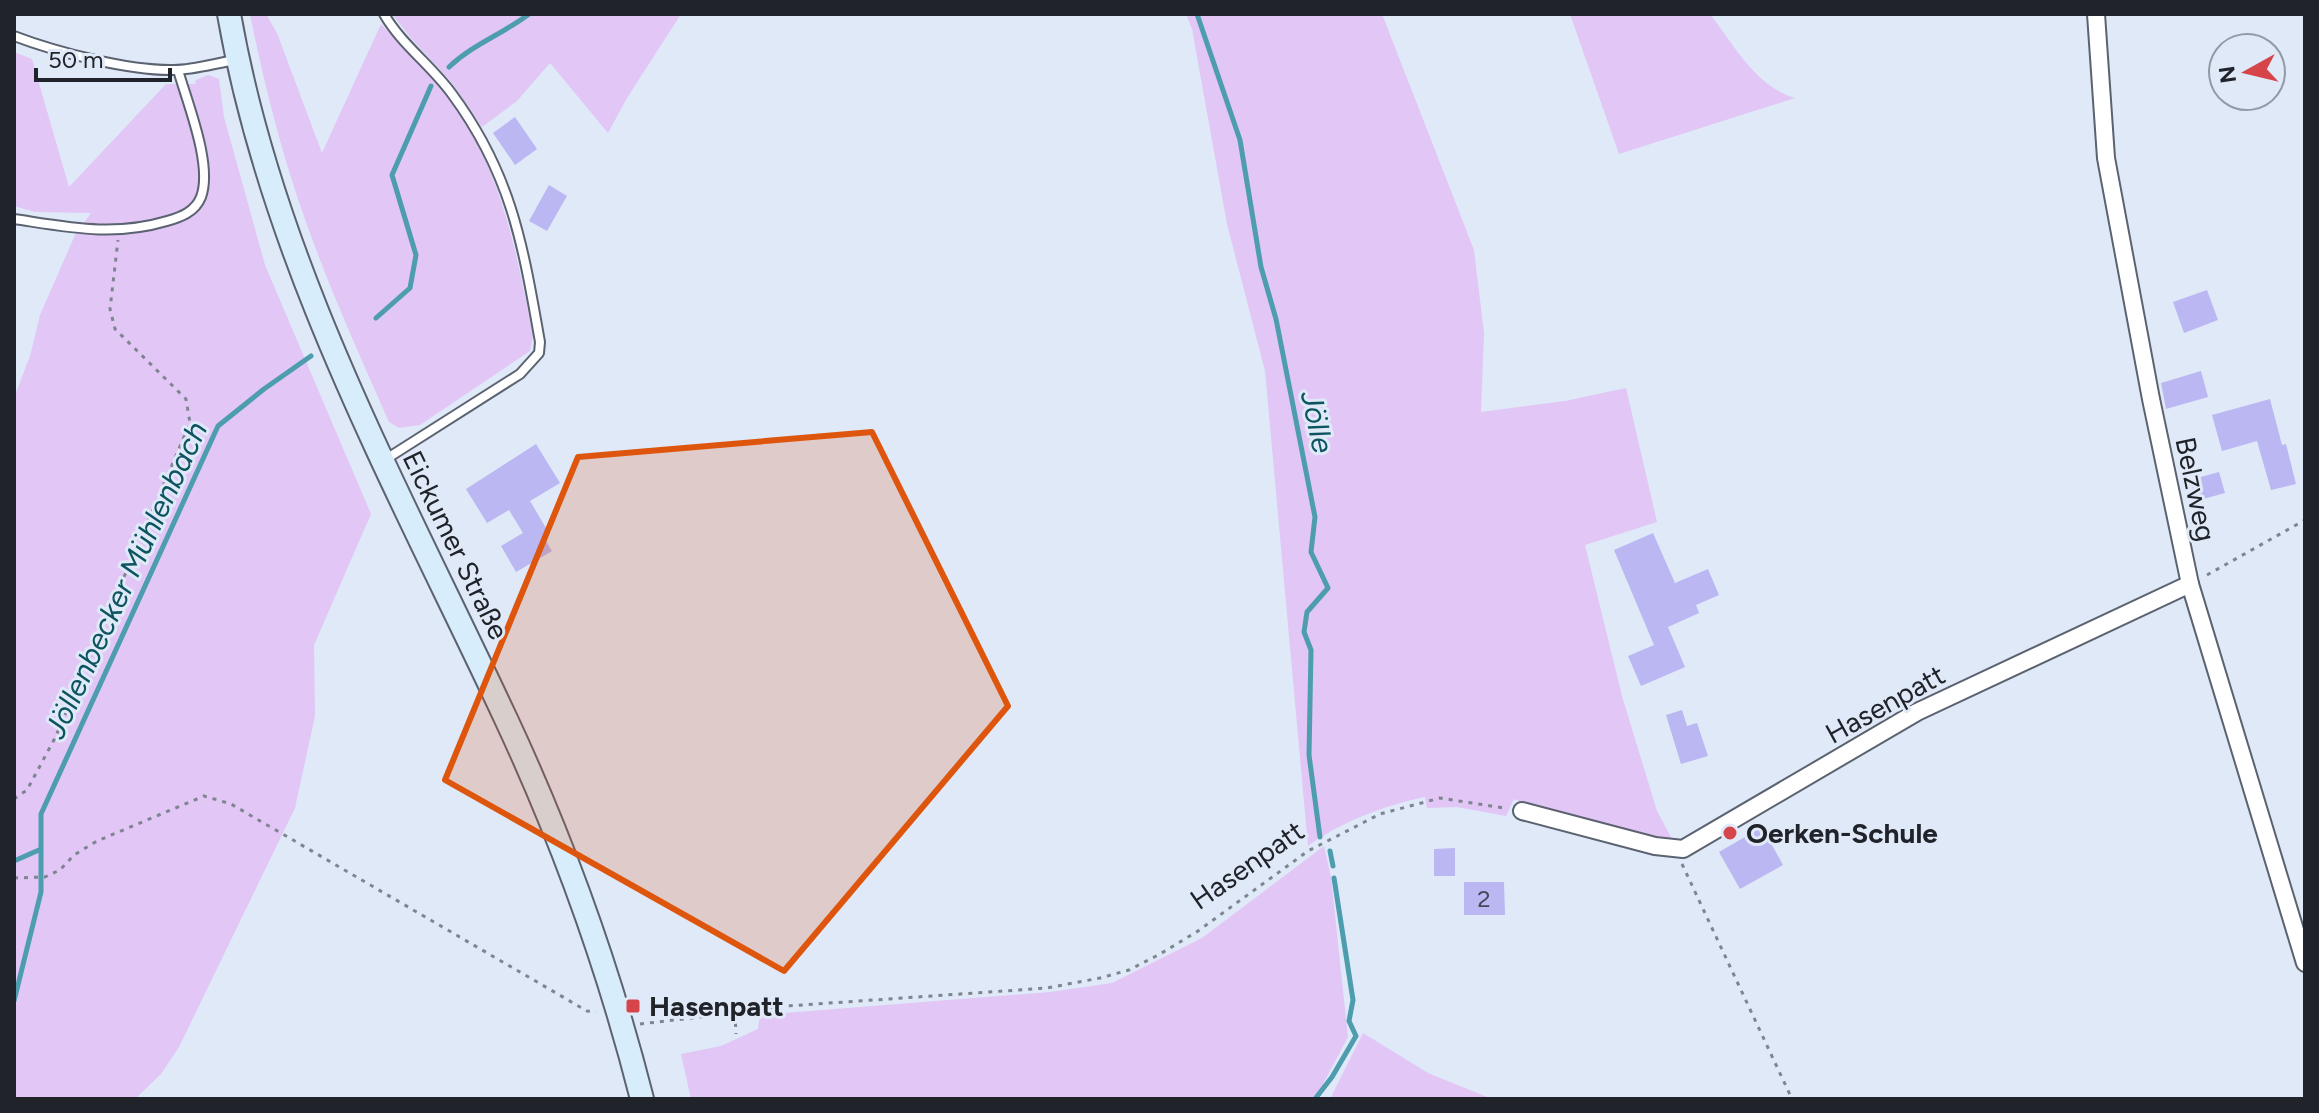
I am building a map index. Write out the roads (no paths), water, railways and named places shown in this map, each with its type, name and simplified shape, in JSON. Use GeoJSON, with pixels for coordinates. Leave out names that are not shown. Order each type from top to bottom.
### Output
{"type":"FeatureCollection","features":[{"type":"Feature","properties":{"kind":"main road","name":"Eickumer Straße"},"geometry":{"type":"LineString","coordinates":[[229,14],[237,60],[271,189],[316,310],[553,826],[592,930],[642,1099]]}},
{"type":"Feature","properties":{"kind":"street","name":"Belzweg"},"geometry":{"type":"LineString","coordinates":[[2096,14],[2106,158],[2119,240],[2190,584],[2305,963]]}},
{"type":"Feature","properties":{"kind":"street","name":"Hasenpatt"},"geometry":{"type":"LineString","coordinates":[[1522,811],[1655,846],[1683,849],[1917,712],[2190,584]]}},
{"type":"Feature","properties":{"kind":"lane"},"geometry":{"type":"LineString","coordinates":[[383,461],[520,374],[539,353],[540,342],[524,251],[513,210],[487,148],[451,92],[384,14]]}},
{"type":"Feature","properties":{"kind":"lane"},"geometry":{"type":"LineString","coordinates":[[14,36],[122,65],[178,70],[237,60]]}},
{"type":"Feature","properties":{"kind":"lane"},"geometry":{"type":"LineString","coordinates":[[14,219],[119,231],[143,228],[184,216],[201,197],[203,177],[201,153],[178,70]]}},
{"type":"Feature","properties":{"kind":"waterway","name":"Jöllenbecker Mühlenbach"},"geometry":{"type":"LineString","coordinates":[[449,67],[529,14]]}},
{"type":"Feature","properties":{"kind":"waterway","name":"Jölle"},"geometry":{"type":"LineString","coordinates":[[1197,14],[1240,140],[1261,267],[1276,319],[1315,517],[1311,552],[1328,588],[1307,612],[1304,632],[1311,650],[1309,755],[1320,837]]}},
{"type":"Feature","properties":{"kind":"waterway","name":"Jöllenbecker Mühlenbach"},"geometry":{"type":"LineString","coordinates":[[376,318],[410,288],[416,255],[392,175],[431,86]]}},
{"type":"Feature","properties":{"kind":"waterway","name":"Jöllenbecker Mühlenbach"},"geometry":{"type":"LineString","coordinates":[[14,1001],[41,892],[41,814],[218,426],[311,356]]}},
{"type":"Feature","properties":{"kind":"waterway"},"geometry":{"type":"LineString","coordinates":[[14,861],[39,850]]}},
{"type":"Feature","properties":{"kind":"waterway","name":"Jölle"},"geometry":{"type":"LineString","coordinates":[[1330,851],[1333,866]]}},
{"type":"Feature","properties":{"kind":"waterway","name":"Jölle"},"geometry":{"type":"LineString","coordinates":[[1315,1099],[1356,1036],[1349,1021],[1353,1000],[1334,878]]}},
{"type":"Feature","properties":{"kind":"place","name":"Oerken-Schule"},"geometry":{"type":"Point","coordinates":[1730,833]}},
{"type":"Feature","properties":{"kind":"place","name":"Hasenpatt"},"geometry":{"type":"Point","coordinates":[633,1006]}}]}
